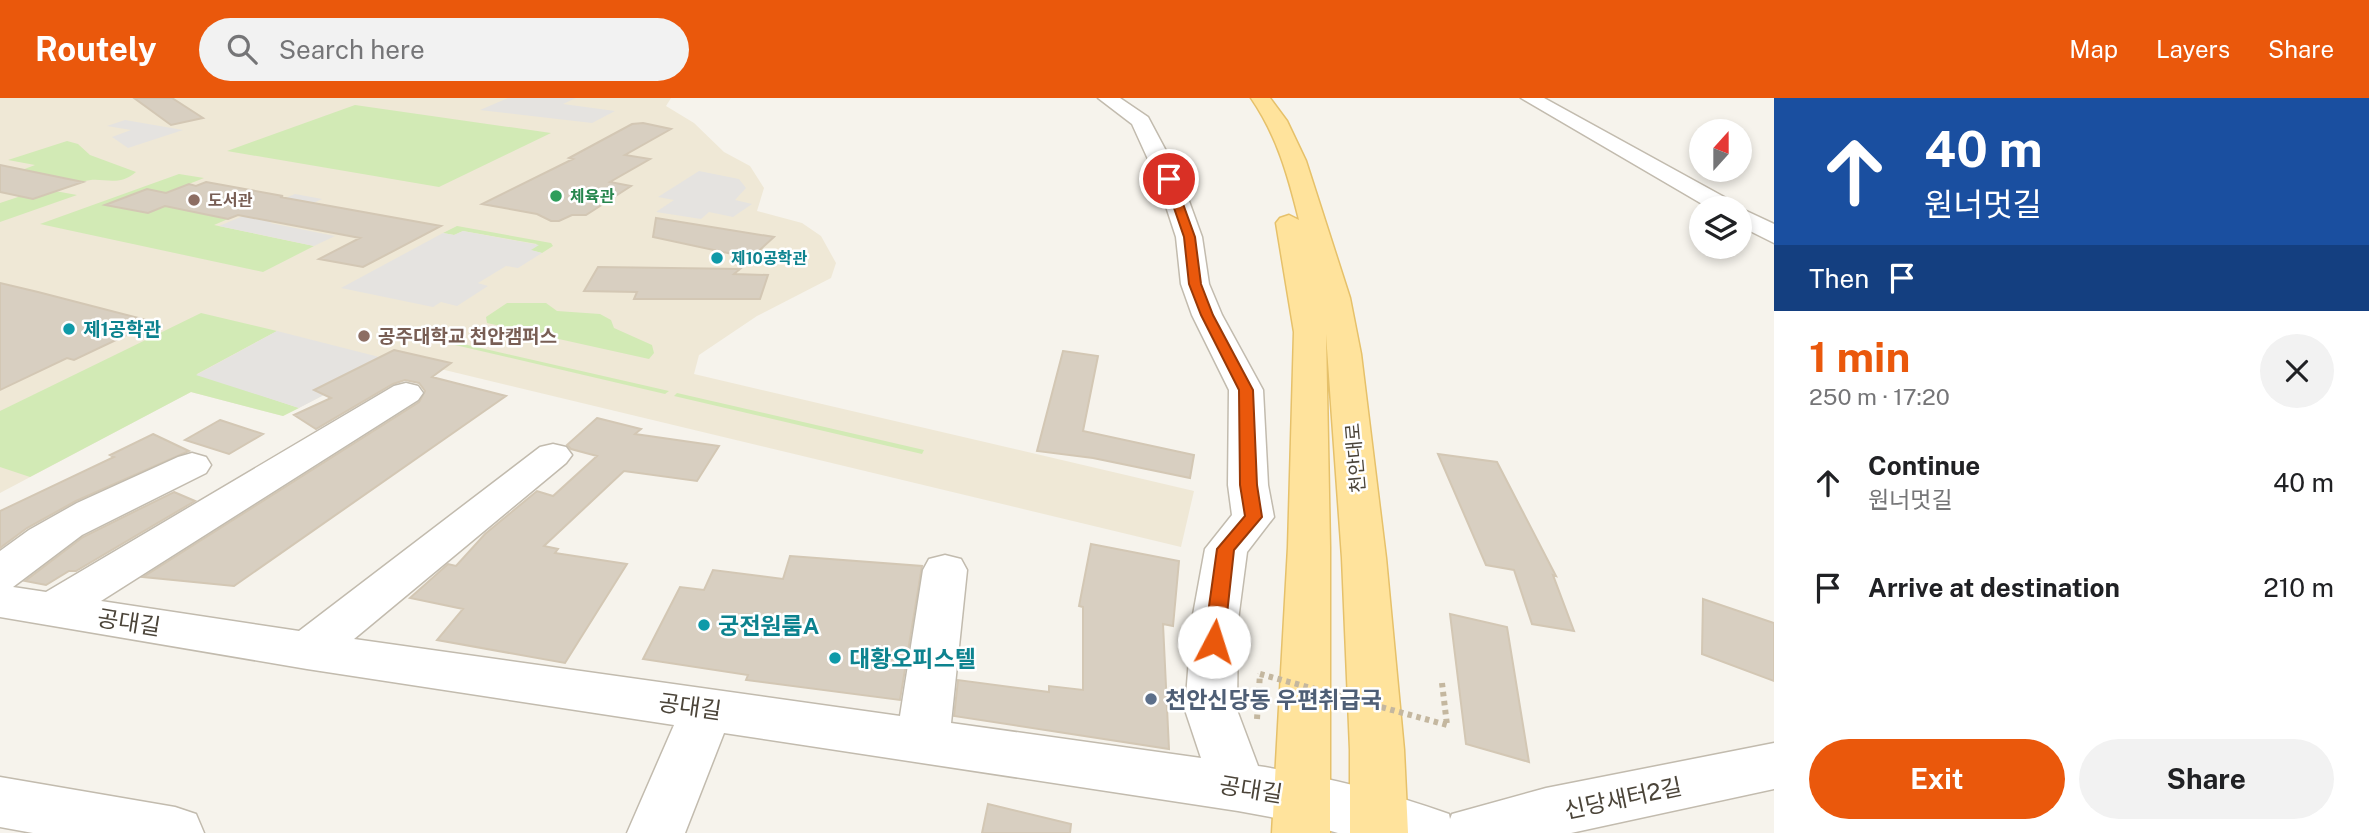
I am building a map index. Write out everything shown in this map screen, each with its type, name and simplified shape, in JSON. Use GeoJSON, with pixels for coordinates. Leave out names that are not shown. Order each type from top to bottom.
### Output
{"type":"FeatureCollection","features":[{"type":"Feature","properties":{"kind":"main road"},"geometry":{"type":"LineString","coordinates":[[1241,98],[1270,147],[1294,241],[1310,331],[1309,547],[1302,816]]}},
{"type":"Feature","properties":{"kind":"main road","name":"천안대로"},"geometry":{"type":"LineString","coordinates":[[1260,98],[1277,121],[1295,161],[1335,298],[1345,354],[1365,572],[1377,750],[1395,828]]}},
{"type":"Feature","properties":{"kind":"street"},"geometry":{"type":"LineString","coordinates":[[1107,98],[1141,121],[1169,179],[1189,237],[1195,284],[1207,315],[1246,390],[1248,485],[1253,517],[1226,549],[1215,620],[1210,710],[1238,787]]}},
{"type":"Feature","properties":{"kind":"street"},"geometry":{"type":"LineString","coordinates":[[1530,98],[1705,196]]}},
{"type":"Feature","properties":{"kind":"street"},"geometry":{"type":"LineString","coordinates":[[1752,223],[1774,235]]}},
{"type":"Feature","properties":{"kind":"street"},"geometry":{"type":"LineString","coordinates":[[53,609],[406,393]]}},
{"type":"Feature","properties":{"kind":"street"},"geometry":{"type":"LineString","coordinates":[[307,650],[553,455]]}},
{"type":"Feature","properties":{"kind":"street"},"geometry":{"type":"LineString","coordinates":[[0,575],[28,549],[82,516],[192,465]]}},
{"type":"Feature","properties":{"kind":"street"},"geometry":{"type":"LineString","coordinates":[[923,740],[945,570]]}},
{"type":"Feature","properties":{"kind":"street","name":"공대길"},"geometry":{"type":"LineString","coordinates":[[0,601],[307,650],[1238,787],[1302,816],[1395,828]]}},
{"type":"Feature","properties":{"kind":"street"},"geometry":{"type":"LineString","coordinates":[[656,833],[707,709]]}},
{"type":"Feature","properties":{"kind":"street","name":"신당새터2길"},"geometry":{"type":"LineString","coordinates":[[1472,833],[1546,813],[1774,766]]}},
{"type":"Feature","properties":{"kind":"street"},"geometry":{"type":"LineString","coordinates":[[0,802],[175,833]]}},
{"type":"Feature","properties":{"kind":"path"},"geometry":{"type":"LineString","coordinates":[[1256,721],[1260,674],[1447,724],[1442,683]]}},
{"type":"Feature","properties":{"kind":"shaded area","name":"공주대학교 천안캠퍼스"},"geometry":{"type":"Polygon","coordinates":[[[0,98],[671,98],[666,106],[694,123],[724,152],[750,166],[764,188],[757,211],[802,223],[821,236],[836,263],[831,278],[757,316],[699,355],[694,374],[1194,491],[1181,547],[395,358],[283,416],[191,392],[0,493],[0,98]]]}},
{"type":"Feature","properties":{"kind":"shaded area"},"geometry":{"type":"Polygon","coordinates":[[[508,98],[576,98],[563,104],[615,111],[592,123],[480,110],[508,98]]]}},
{"type":"Feature","properties":{"kind":"shaded area"},"geometry":{"type":"Polygon","coordinates":[[[125,120],[183,130],[128,148],[112,137],[131,130],[107,126],[125,120]]]}},
{"type":"Feature","properties":{"kind":"shaded area"},"geometry":{"type":"Polygon","coordinates":[[[699,171],[739,179],[746,188],[735,200],[752,204],[733,217],[709,212],[701,219],[656,212],[674,200],[658,197],[699,171]]]}},
{"type":"Feature","properties":{"kind":"shaded area"},"geometry":{"type":"Polygon","coordinates":[[[295,194],[322,199],[270,223],[335,236],[314,246],[219,226],[295,194]]]}},
{"type":"Feature","properties":{"kind":"shaded area"},"geometry":{"type":"Polygon","coordinates":[[[463,231],[539,245],[531,250],[542,253],[518,268],[506,266],[478,283],[488,286],[457,306],[441,302],[433,307],[341,288],[443,233],[454,235],[463,231]]]}},
{"type":"Feature","properties":{"kind":"shaded area"},"geometry":{"type":"Polygon","coordinates":[[[277,331],[391,360],[299,408],[196,375],[277,331]]]}},
{"type":"Feature","properties":{"kind":"green space"},"geometry":{"type":"Polygon","coordinates":[[[355,105],[551,133],[439,187],[227,151],[355,105]]]}},
{"type":"Feature","properties":{"kind":"green space"},"geometry":{"type":"Polygon","coordinates":[[[67,141],[78,144],[90,155],[136,172],[122,180],[83,182],[22,170],[35,165],[8,160],[67,141]]]}},
{"type":"Feature","properties":{"kind":"green space"},"geometry":{"type":"Polygon","coordinates":[[[179,174],[204,178],[166,193],[147,189],[107,205],[148,213],[165,206],[228,219],[214,225],[314,246],[263,272],[40,224],[179,174]]]}},
{"type":"Feature","properties":{"kind":"green space"},"geometry":{"type":"Polygon","coordinates":[[[55,191],[77,195],[0,222],[0,203],[21,196],[55,191]]]}},
{"type":"Feature","properties":{"kind":"green space"},"geometry":{"type":"Polygon","coordinates":[[[457,226],[551,243],[553,246],[542,253],[530,250],[537,244],[463,231],[454,235],[443,233],[457,226]]]}},
{"type":"Feature","properties":{"kind":"green space"},"geometry":{"type":"Polygon","coordinates":[[[507,303],[546,303],[557,311],[600,314],[611,320],[614,328],[652,345],[654,353],[649,359],[487,323],[486,317],[507,303]]]}},
{"type":"Feature","properties":{"kind":"green space"},"geometry":{"type":"Polygon","coordinates":[[[201,313],[277,331],[197,374],[299,408],[283,416],[191,392],[30,477],[0,467],[0,411],[201,313]]]}},
{"type":"Feature","properties":{"kind":"green space"},"geometry":{"type":"Polygon","coordinates":[[[459,343],[669,391],[665,394],[455,345],[459,343]]]}},
{"type":"Feature","properties":{"kind":"green space"},"geometry":{"type":"Polygon","coordinates":[[[677,393],[924,450],[922,454],[674,396],[677,393]]]}},
{"type":"Feature","properties":{"kind":"building"},"geometry":{"type":"Polygon","coordinates":[[[134,98],[172,98],[203,118],[171,125],[134,98]]]}},
{"type":"Feature","properties":{"kind":"building"},"geometry":{"type":"Polygon","coordinates":[[[643,123],[671,129],[625,155],[650,159],[610,182],[631,186],[586,215],[572,215],[559,221],[551,221],[537,214],[482,204],[573,159],[569,158],[632,124],[643,123]]]}},
{"type":"Feature","properties":{"kind":"building"},"geometry":{"type":"Polygon","coordinates":[[[0,165],[83,182],[33,199],[0,192],[0,165]]]}},
{"type":"Feature","properties":{"kind":"building"},"geometry":{"type":"Polygon","coordinates":[[[206,182],[441,226],[363,267],[319,259],[360,238],[238,215],[228,219],[165,206],[148,213],[105,205],[147,189],[166,193],[189,184],[196,186],[206,182]]]}},
{"type":"Feature","properties":{"kind":"building"},"geometry":{"type":"Polygon","coordinates":[[[656,218],[774,237],[751,258],[653,237],[656,218]]]}},
{"type":"Feature","properties":{"kind":"building"},"geometry":{"type":"Polygon","coordinates":[[[598,267],[740,269],[734,274],[768,275],[760,299],[634,299],[637,292],[584,291],[598,267]]]}},
{"type":"Feature","properties":{"kind":"building","name":"제1공학관"},"geometry":{"type":"Polygon","coordinates":[[[0,283],[154,322],[74,360],[67,358],[0,390],[0,283]]]}},
{"type":"Feature","properties":{"kind":"building"},"geometry":{"type":"Polygon","coordinates":[[[394,350],[451,363],[432,377],[506,396],[234,586],[143,577],[419,402],[425,391],[419,383],[405,380],[393,384],[316,429],[294,415],[331,398],[314,390],[394,350]]]}},
{"type":"Feature","properties":{"kind":"building"},"geometry":{"type":"Polygon","coordinates":[[[1063,351],[1098,356],[1083,431],[1194,455],[1190,478],[1093,458],[1037,451],[1063,351]]]}},
{"type":"Feature","properties":{"kind":"building"},"geometry":{"type":"Polygon","coordinates":[[[597,418],[641,429],[635,434],[719,446],[697,481],[624,471],[544,546],[558,549],[555,553],[627,564],[565,663],[437,640],[463,609],[410,598],[448,564],[456,566],[485,534],[537,491],[553,496],[597,456],[571,449],[567,445],[597,418]]]}},
{"type":"Feature","properties":{"kind":"building"},"geometry":{"type":"Polygon","coordinates":[[[220,420],[263,434],[229,454],[185,440],[220,420]]]}},
{"type":"Feature","properties":{"kind":"building"},"geometry":{"type":"Polygon","coordinates":[[[153,434],[189,451],[76,501],[27,528],[0,548],[0,511],[114,457],[110,455],[153,434]]]}},
{"type":"Feature","properties":{"kind":"building"},"geometry":{"type":"Polygon","coordinates":[[[1438,454],[1497,462],[1556,576],[1553,575],[1574,631],[1532,624],[1514,570],[1486,565],[1438,454]]]}},
{"type":"Feature","properties":{"kind":"building"},"geometry":{"type":"Polygon","coordinates":[[[174,492],[195,501],[76,571],[69,571],[46,585],[25,581],[83,537],[174,492]]]}},
{"type":"Feature","properties":{"kind":"building"},"geometry":{"type":"Polygon","coordinates":[[[1091,544],[1179,561],[1173,626],[1163,624],[1169,749],[954,716],[958,680],[1049,692],[1049,686],[1083,690],[1083,607],[1079,606],[1091,544]]]}},
{"type":"Feature","properties":{"kind":"building"},"geometry":{"type":"Polygon","coordinates":[[[790,556],[922,566],[900,700],[746,680],[748,675],[643,659],[680,587],[704,590],[713,570],[783,579],[790,556]]]}},
{"type":"Feature","properties":{"kind":"building"},"geometry":{"type":"Polygon","coordinates":[[[1703,599],[1774,623],[1774,681],[1702,654],[1703,599]]]}},
{"type":"Feature","properties":{"kind":"building"},"geometry":{"type":"Polygon","coordinates":[[[1450,614],[1507,627],[1529,762],[1466,744],[1450,614]]]}},
{"type":"Feature","properties":{"kind":"building"},"geometry":{"type":"Polygon","coordinates":[[[988,804],[1071,824],[1070,833],[982,833],[988,804]]]}},
{"type":"Feature","properties":{"kind":"place","name":"체육관"},"geometry":{"type":"Point","coordinates":[556,196]}},
{"type":"Feature","properties":{"kind":"place","name":"도서관"},"geometry":{"type":"Point","coordinates":[194,200]}},
{"type":"Feature","properties":{"kind":"place","name":"제10공학관"},"geometry":{"type":"Point","coordinates":[717,258]}},
{"type":"Feature","properties":{"kind":"place","name":"제1공학관"},"geometry":{"type":"Point","coordinates":[69,329]}},
{"type":"Feature","properties":{"kind":"place","name":"공주대학교 천안캠퍼스"},"geometry":{"type":"Point","coordinates":[364,336]}},
{"type":"Feature","properties":{"kind":"place","name":"궁전원룸A"},"geometry":{"type":"Point","coordinates":[704,625]}},
{"type":"Feature","properties":{"kind":"place","name":"대황오피스텔"},"geometry":{"type":"Point","coordinates":[835,658]}},
{"type":"Feature","properties":{"kind":"place","name":"천안신당동 우편취급국"},"geometry":{"type":"Point","coordinates":[1151,699]}},
{"type":"Feature","properties":{"kind":"route"},"geometry":{"type":"LineString","coordinates":[[1169,179],[1189,237],[1195,284],[1207,315],[1246,390],[1248,485],[1253,517],[1226,549],[1214,642]]}}]}
